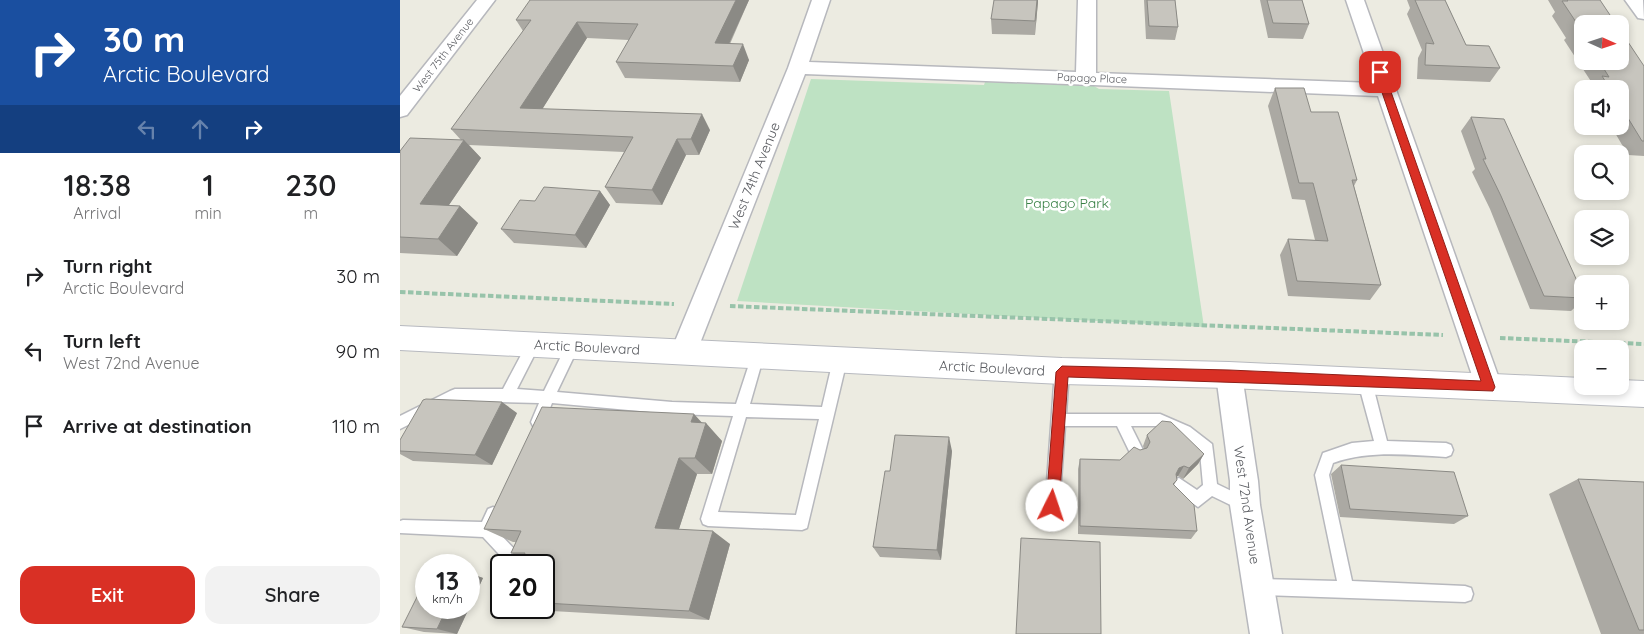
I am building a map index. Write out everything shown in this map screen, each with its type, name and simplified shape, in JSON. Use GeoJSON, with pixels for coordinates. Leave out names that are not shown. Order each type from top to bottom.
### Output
{"type":"FeatureCollection","features":[{"type":"Feature","properties":{"kind":"main road","name":"Arctic Boulevard"},"geometry":{"type":"LineString","coordinates":[[403,343],[534,344],[1062,372],[1229,376],[1644,394]]}},
{"type":"Feature","properties":{"kind":"street","name":"West 75th Avenue"},"geometry":{"type":"LineString","coordinates":[[400,110],[486,0]]}},
{"type":"Feature","properties":{"kind":"street","name":"West 74th Avenue"},"geometry":{"type":"LineString","coordinates":[[684,351],[798,68],[821,0]]}},
{"type":"Feature","properties":{"kind":"street"},"geometry":{"type":"LineString","coordinates":[[1086,0],[1086,78]]}},
{"type":"Feature","properties":{"kind":"street"},"geometry":{"type":"LineString","coordinates":[[1355,0],[1489,387]]}},
{"type":"Feature","properties":{"kind":"street"},"geometry":{"type":"LineString","coordinates":[[1634,0],[1644,14]]}},
{"type":"Feature","properties":{"kind":"street","name":"Papago Place"},"geometry":{"type":"LineString","coordinates":[[798,68],[1386,90]]}},
{"type":"Feature","properties":{"kind":"street","name":"West 72nd Avenue"},"geometry":{"type":"LineString","coordinates":[[1229,376],[1244,481],[1245,505],[1266,634]]}},
{"type":"Feature","properties":{"kind":"lane"},"geometry":{"type":"LineString","coordinates":[[507,396],[534,344]]}},
{"type":"Feature","properties":{"kind":"lane"},"geometry":{"type":"LineString","coordinates":[[530,437],[573,346]]}},
{"type":"Feature","properties":{"kind":"lane"},"geometry":{"type":"LineString","coordinates":[[758,355],[708,519],[802,523],[840,360]]}},
{"type":"Feature","properties":{"kind":"lane"},"geometry":{"type":"LineString","coordinates":[[1051,523],[1062,372]]}},
{"type":"Feature","properties":{"kind":"lane"},"geometry":{"type":"LineString","coordinates":[[1365,382],[1382,447]]}},
{"type":"Feature","properties":{"kind":"lane"},"geometry":{"type":"LineString","coordinates":[[400,422],[455,395],[548,397],[672,408],[828,412]]}},
{"type":"Feature","properties":{"kind":"lane"},"geometry":{"type":"LineString","coordinates":[[1058,420],[1160,420],[1208,449],[1210,488],[1198,500],[1179,485]]}},
{"type":"Feature","properties":{"kind":"lane"},"geometry":{"type":"LineString","coordinates":[[1121,421],[1137,452]]}},
{"type":"Feature","properties":{"kind":"lane"},"geometry":{"type":"LineString","coordinates":[[1346,589],[1322,475],[1328,458],[1352,450],[1382,447],[1446,450]]}},
{"type":"Feature","properties":{"kind":"lane"},"geometry":{"type":"LineString","coordinates":[[1210,488],[1245,505]]}},
{"type":"Feature","properties":{"kind":"lane"},"geometry":{"type":"LineString","coordinates":[[486,530],[498,505]]}},
{"type":"Feature","properties":{"kind":"lane"},"geometry":{"type":"LineString","coordinates":[[403,527],[486,530],[509,554]]}},
{"type":"Feature","properties":{"kind":"lane"},"geometry":{"type":"LineString","coordinates":[[1259,586],[1466,594]]}},
{"type":"Feature","properties":{"kind":"path"},"geometry":{"type":"LineString","coordinates":[[400,292],[1644,344]]}},
{"type":"Feature","properties":{"kind":"green space","name":"Papago Park"},"geometry":{"type":"Polygon","coordinates":[[[811,79],[984,85],[985,82],[1169,91],[1204,327],[737,301],[811,79]]]}},
{"type":"Feature","properties":{"kind":"building"},"geometry":{"type":"Polygon","coordinates":[[[530,0],[736,0],[715,43],[743,44],[733,66],[616,62],[638,24],[577,22],[520,108],[702,114],[691,139],[677,139],[652,190],[605,187],[633,137],[451,129],[531,20],[516,20],[530,0]]]}},
{"type":"Feature","properties":{"kind":"building"},"geometry":{"type":"Polygon","coordinates":[[[994,0],[1037,0],[1035,21],[991,19],[994,0]]]}},
{"type":"Feature","properties":{"kind":"building"},"geometry":{"type":"Polygon","coordinates":[[[1147,0],[1175,0],[1178,27],[1149,26],[1147,0]]]}},
{"type":"Feature","properties":{"kind":"building"},"geometry":{"type":"Polygon","coordinates":[[[1267,0],[1302,0],[1309,24],[1273,23],[1267,0]]]}},
{"type":"Feature","properties":{"kind":"building"},"geometry":{"type":"Polygon","coordinates":[[[1415,0],[1445,0],[1466,45],[1489,46],[1500,68],[1425,65],[1426,43],[1434,44],[1415,0]]]}},
{"type":"Feature","properties":{"kind":"building"},"geometry":{"type":"Polygon","coordinates":[[[1600,0],[1610,15],[1574,15],[1574,19],[1562,1],[1600,0]]]}},
{"type":"Feature","properties":{"kind":"building"},"geometry":{"type":"Polygon","coordinates":[[[1629,44],[1644,66],[1644,141],[1642,141],[1629,120],[1629,80],[1604,80],[1602,76],[1609,77],[1605,70],[1629,70],[1629,44]]]}},
{"type":"Feature","properties":{"kind":"building"},"geometry":{"type":"Polygon","coordinates":[[[1275,88],[1304,88],[1311,112],[1338,112],[1357,180],[1352,180],[1381,285],[1297,281],[1288,239],[1328,241],[1313,183],[1299,183],[1275,88]]]}},
{"type":"Feature","properties":{"kind":"building"},"geometry":{"type":"Polygon","coordinates":[[[1471,117],[1504,119],[1574,275],[1574,298],[1544,296],[1483,159],[1486,159],[1471,117]]]}},
{"type":"Feature","properties":{"kind":"building"},"geometry":{"type":"Polygon","coordinates":[[[410,138],[464,140],[420,204],[460,206],[438,239],[400,237],[400,151],[410,138]]]}},
{"type":"Feature","properties":{"kind":"building"},"geometry":{"type":"Polygon","coordinates":[[[544,187],[600,191],[575,235],[501,229],[520,200],[535,201],[544,187]]]}},
{"type":"Feature","properties":{"kind":"building"},"geometry":{"type":"Polygon","coordinates":[[[423,400],[502,402],[475,455],[400,451],[400,440],[423,400]]]}},
{"type":"Feature","properties":{"kind":"building"},"geometry":{"type":"Polygon","coordinates":[[[542,407],[694,414],[691,422],[706,423],[695,458],[679,458],[655,528],[713,531],[689,611],[555,604],[555,554],[511,553],[521,531],[484,529],[542,407]]]}},
{"type":"Feature","properties":{"kind":"building"},"geometry":{"type":"Polygon","coordinates":[[[1162,421],[1171,422],[1204,454],[1189,468],[1184,466],[1179,468],[1176,474],[1177,480],[1173,484],[1194,505],[1197,531],[1080,526],[1080,459],[1120,460],[1134,447],[1140,450],[1147,448],[1150,442],[1147,435],[1162,421]]]}},
{"type":"Feature","properties":{"kind":"building"},"geometry":{"type":"Polygon","coordinates":[[[895,435],[949,437],[937,550],[873,547],[885,471],[890,471],[895,435]]]}},
{"type":"Feature","properties":{"kind":"building"},"geometry":{"type":"Polygon","coordinates":[[[1341,465],[1454,472],[1468,516],[1350,509],[1341,465]]]}},
{"type":"Feature","properties":{"kind":"building"},"geometry":{"type":"Polygon","coordinates":[[[1578,479],[1644,482],[1644,630],[1639,630],[1578,479]]]}},
{"type":"Feature","properties":{"kind":"building"},"geometry":{"type":"Polygon","coordinates":[[[1021,538],[1100,542],[1101,634],[1016,634],[1021,538]]]}},
{"type":"Feature","properties":{"kind":"building"},"geometry":{"type":"Polygon","coordinates":[[[415,601],[415,619],[442,619],[437,629],[402,627],[415,601]]]}},
{"type":"Feature","properties":{"kind":"route"},"geometry":{"type":"LineString","coordinates":[[1052,506],[1062,372],[1229,376],[1489,387],[1380,72]]}}]}
